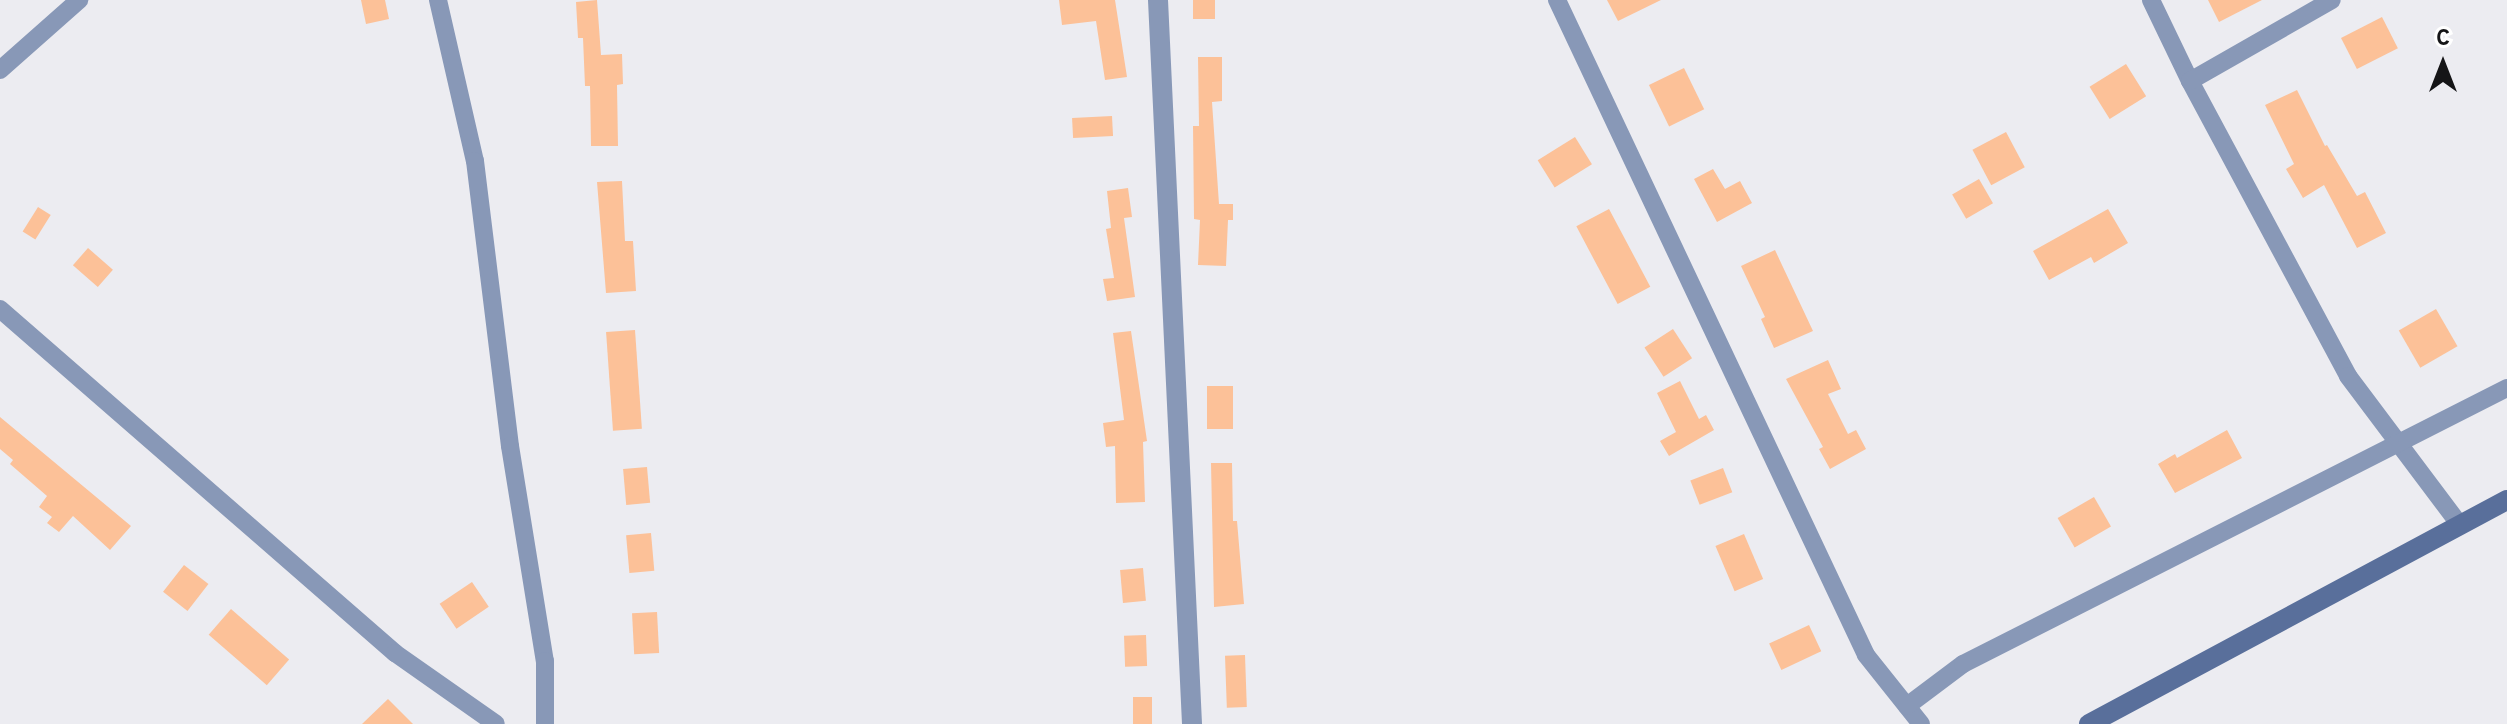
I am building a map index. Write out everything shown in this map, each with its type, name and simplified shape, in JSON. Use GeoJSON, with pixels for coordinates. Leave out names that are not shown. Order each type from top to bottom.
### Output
{"type":"FeatureCollection","features":[{"type":"Feature","properties":{"kind":"main road"},"geometry":{"type":"LineString","coordinates":[[2089,724],[2507,500]]}},
{"type":"Feature","properties":{"kind":"street"},"geometry":{"type":"LineString","coordinates":[[0,70],[79,0]]}},
{"type":"Feature","properties":{"kind":"street"},"geometry":{"type":"LineString","coordinates":[[438,0],[475,161],[510,446],[545,661],[545,724]]}},
{"type":"Feature","properties":{"kind":"street"},"geometry":{"type":"LineString","coordinates":[[1158,0],[1192,724]]}},
{"type":"Feature","properties":{"kind":"street"},"geometry":{"type":"LineString","coordinates":[[1557,0],[1866,655],[1921,724]]}},
{"type":"Feature","properties":{"kind":"street"},"geometry":{"type":"LineString","coordinates":[[2151,0],[2190,81],[2348,376],[2459,524]]}},
{"type":"Feature","properties":{"kind":"street"},"geometry":{"type":"LineString","coordinates":[[2190,81],[2332,0]]}},
{"type":"Feature","properties":{"kind":"street"},"geometry":{"type":"LineString","coordinates":[[0,309],[395,653],[496,724]]}},
{"type":"Feature","properties":{"kind":"street"},"geometry":{"type":"LineString","coordinates":[[1907,706],[1963,664],[2507,388]]}},
{"type":"Feature","properties":{"kind":"building"},"geometry":{"type":"Polygon","coordinates":[[[361,0],[385,0],[389,19],[366,24],[361,0]]]}},
{"type":"Feature","properties":{"kind":"building"},"geometry":{"type":"Polygon","coordinates":[[[597,0],[601,55],[622,54],[623,84],[617,85],[618,146],[591,146],[590,86],[585,86],[583,38],[578,38],[576,2],[597,0]]]}},
{"type":"Feature","properties":{"kind":"building"},"geometry":{"type":"Polygon","coordinates":[[[1059,0],[1115,0],[1127,77],[1105,80],[1096,21],[1062,25],[1059,0]]]}},
{"type":"Feature","properties":{"kind":"building"},"geometry":{"type":"Polygon","coordinates":[[[1193,0],[1215,0],[1215,19],[1193,19],[1193,0]]]}},
{"type":"Feature","properties":{"kind":"building"},"geometry":{"type":"Polygon","coordinates":[[[1607,0],[1661,0],[1618,21],[1607,0]]]}},
{"type":"Feature","properties":{"kind":"building"},"geometry":{"type":"Polygon","coordinates":[[[2208,0],[2262,0],[2219,22],[2208,0]]]}},
{"type":"Feature","properties":{"kind":"building"},"geometry":{"type":"Polygon","coordinates":[[[2382,17],[2398,48],[2357,69],[2341,38],[2382,17]]]}},
{"type":"Feature","properties":{"kind":"building"},"geometry":{"type":"Polygon","coordinates":[[[1198,57],[1222,57],[1222,101],[1212,102],[1219,204],[1233,204],[1233,220],[1228,220],[1226,266],[1198,265],[1200,220],[1194,219],[1193,126],[1199,126],[1198,57]]]}},
{"type":"Feature","properties":{"kind":"building"},"geometry":{"type":"Polygon","coordinates":[[[2126,64],[2146,96],[2110,119],[2090,87],[2126,64]]]}},
{"type":"Feature","properties":{"kind":"building"},"geometry":{"type":"Polygon","coordinates":[[[1684,68],[1704,109],[1669,126],[1649,85],[1684,68]]]}},
{"type":"Feature","properties":{"kind":"building"},"geometry":{"type":"Polygon","coordinates":[[[2297,90],[2325,146],[2357,196],[2365,192],[2386,233],[2357,248],[2324,185],[2303,198],[2286,169],[2294,164],[2265,105],[2297,90]]]}},
{"type":"Feature","properties":{"kind":"building"},"geometry":{"type":"Polygon","coordinates":[[[1112,116],[1113,136],[1073,138],[1072,118],[1112,116]]]}},
{"type":"Feature","properties":{"kind":"building"},"geometry":{"type":"Polygon","coordinates":[[[2006,132],[2025,167],[1991,185],[1972,150],[2006,132]]]}},
{"type":"Feature","properties":{"kind":"building"},"geometry":{"type":"Polygon","coordinates":[[[1575,137],[1592,164],[1555,187],[1538,160],[1575,137]]]}},
{"type":"Feature","properties":{"kind":"building"},"geometry":{"type":"Polygon","coordinates":[[[1713,169],[1725,189],[1740,181],[1752,203],[1717,222],[1694,179],[1713,169]]]}},
{"type":"Feature","properties":{"kind":"building"},"geometry":{"type":"Polygon","coordinates":[[[1979,179],[1993,203],[1966,219],[1952,194],[1979,179]]]}},
{"type":"Feature","properties":{"kind":"building"},"geometry":{"type":"Polygon","coordinates":[[[622,181],[625,241],[633,241],[636,291],[606,293],[597,182],[622,181]]]}},
{"type":"Feature","properties":{"kind":"building"},"geometry":{"type":"Polygon","coordinates":[[[1128,188],[1132,217],[1124,218],[1135,297],[1107,301],[1103,279],[1114,278],[1106,229],[1111,228],[1107,191],[1128,188]]]}},
{"type":"Feature","properties":{"kind":"building"},"geometry":{"type":"Polygon","coordinates":[[[38,207],[51,215],[35,240],[23,232],[38,207]]]}},
{"type":"Feature","properties":{"kind":"building"},"geometry":{"type":"Polygon","coordinates":[[[1609,209],[1650,287],[1618,304],[1576,226],[1609,209]]]}},
{"type":"Feature","properties":{"kind":"building"},"geometry":{"type":"Polygon","coordinates":[[[2108,209],[2128,243],[2094,263],[2091,257],[2049,280],[2033,251],[2108,209]]]}},
{"type":"Feature","properties":{"kind":"building"},"geometry":{"type":"Polygon","coordinates":[[[88,248],[113,270],[98,287],[73,265],[88,248]]]}},
{"type":"Feature","properties":{"kind":"building"},"geometry":{"type":"Polygon","coordinates":[[[1775,250],[1813,331],[1774,348],[1761,319],[1765,317],[1741,266],[1775,250]]]}},
{"type":"Feature","properties":{"kind":"building"},"geometry":{"type":"Polygon","coordinates":[[[2436,309],[2458,346],[2420,368],[2399,330],[2436,309]]]}},
{"type":"Feature","properties":{"kind":"building"},"geometry":{"type":"Polygon","coordinates":[[[1673,329],[1692,358],[1664,377],[1644,348],[1673,329]]]}},
{"type":"Feature","properties":{"kind":"building"},"geometry":{"type":"Polygon","coordinates":[[[635,330],[642,429],[613,431],[606,332],[635,330]]]}},
{"type":"Feature","properties":{"kind":"building"},"geometry":{"type":"Polygon","coordinates":[[[1131,331],[1147,441],[1143,442],[1145,502],[1116,503],[1115,446],[1106,447],[1103,423],[1124,420],[1113,333],[1131,331]]]}},
{"type":"Feature","properties":{"kind":"building"},"geometry":{"type":"Polygon","coordinates":[[[1828,360],[1841,389],[1828,394],[1848,434],[1856,430],[1866,449],[1830,469],[1819,449],[1823,447],[1786,379],[1828,360]]]}},
{"type":"Feature","properties":{"kind":"building"},"geometry":{"type":"Polygon","coordinates":[[[1680,381],[1699,419],[1706,415],[1714,430],[1669,456],[1660,441],[1676,432],[1657,393],[1680,381]]]}},
{"type":"Feature","properties":{"kind":"building"},"geometry":{"type":"Polygon","coordinates":[[[1207,386],[1233,386],[1233,429],[1207,429],[1207,386]]]}},
{"type":"Feature","properties":{"kind":"building"},"geometry":{"type":"Polygon","coordinates":[[[0,417],[131,526],[110,550],[73,516],[59,532],[47,523],[52,517],[39,507],[47,496],[10,464],[13,460],[0,449],[0,417]]]}},
{"type":"Feature","properties":{"kind":"building"},"geometry":{"type":"Polygon","coordinates":[[[2227,430],[2242,458],[2175,493],[2158,464],[2175,454],[2177,458],[2227,430]]]}},
{"type":"Feature","properties":{"kind":"building"},"geometry":{"type":"Polygon","coordinates":[[[1211,463],[1232,463],[1233,521],[1237,521],[1244,604],[1214,607],[1211,463]]]}},
{"type":"Feature","properties":{"kind":"building"},"geometry":{"type":"Polygon","coordinates":[[[647,467],[650,503],[626,505],[623,469],[647,467]]]}},
{"type":"Feature","properties":{"kind":"building"},"geometry":{"type":"Polygon","coordinates":[[[1723,468],[1732,492],[1700,505],[1690,481],[1723,468]]]}},
{"type":"Feature","properties":{"kind":"building"},"geometry":{"type":"Polygon","coordinates":[[[2094,497],[2111,526],[2075,547],[2058,518],[2094,497]]]}},
{"type":"Feature","properties":{"kind":"building"},"geometry":{"type":"Polygon","coordinates":[[[651,533],[654,571],[629,573],[626,535],[651,533]]]}},
{"type":"Feature","properties":{"kind":"building"},"geometry":{"type":"Polygon","coordinates":[[[1744,534],[1763,579],[1735,591],[1715,546],[1744,534]]]}},
{"type":"Feature","properties":{"kind":"building"},"geometry":{"type":"Polygon","coordinates":[[[184,565],[208,584],[187,611],[163,592],[184,565]]]}},
{"type":"Feature","properties":{"kind":"building"},"geometry":{"type":"Polygon","coordinates":[[[1143,568],[1146,601],[1123,603],[1120,570],[1143,568]]]}},
{"type":"Feature","properties":{"kind":"building"},"geometry":{"type":"Polygon","coordinates":[[[472,582],[489,607],[456,629],[440,604],[472,582]]]}},
{"type":"Feature","properties":{"kind":"building"},"geometry":{"type":"Polygon","coordinates":[[[231,609],[289,660],[267,685],[209,635],[231,609]]]}},
{"type":"Feature","properties":{"kind":"building"},"geometry":{"type":"Polygon","coordinates":[[[657,612],[659,653],[634,654],[632,613],[657,612]]]}},
{"type":"Feature","properties":{"kind":"building"},"geometry":{"type":"Polygon","coordinates":[[[1809,625],[1821,651],[1781,670],[1769,644],[1809,625]]]}},
{"type":"Feature","properties":{"kind":"building"},"geometry":{"type":"Polygon","coordinates":[[[1146,635],[1147,666],[1125,667],[1124,636],[1146,635]]]}},
{"type":"Feature","properties":{"kind":"building"},"geometry":{"type":"Polygon","coordinates":[[[1245,655],[1247,707],[1227,708],[1225,656],[1245,655]]]}},
{"type":"Feature","properties":{"kind":"building"},"geometry":{"type":"Polygon","coordinates":[[[1133,697],[1152,697],[1152,724],[1133,724],[1133,697]]]}},
{"type":"Feature","properties":{"kind":"building"},"geometry":{"type":"Polygon","coordinates":[[[388,699],[413,724],[362,724],[388,699]]]}}]}
